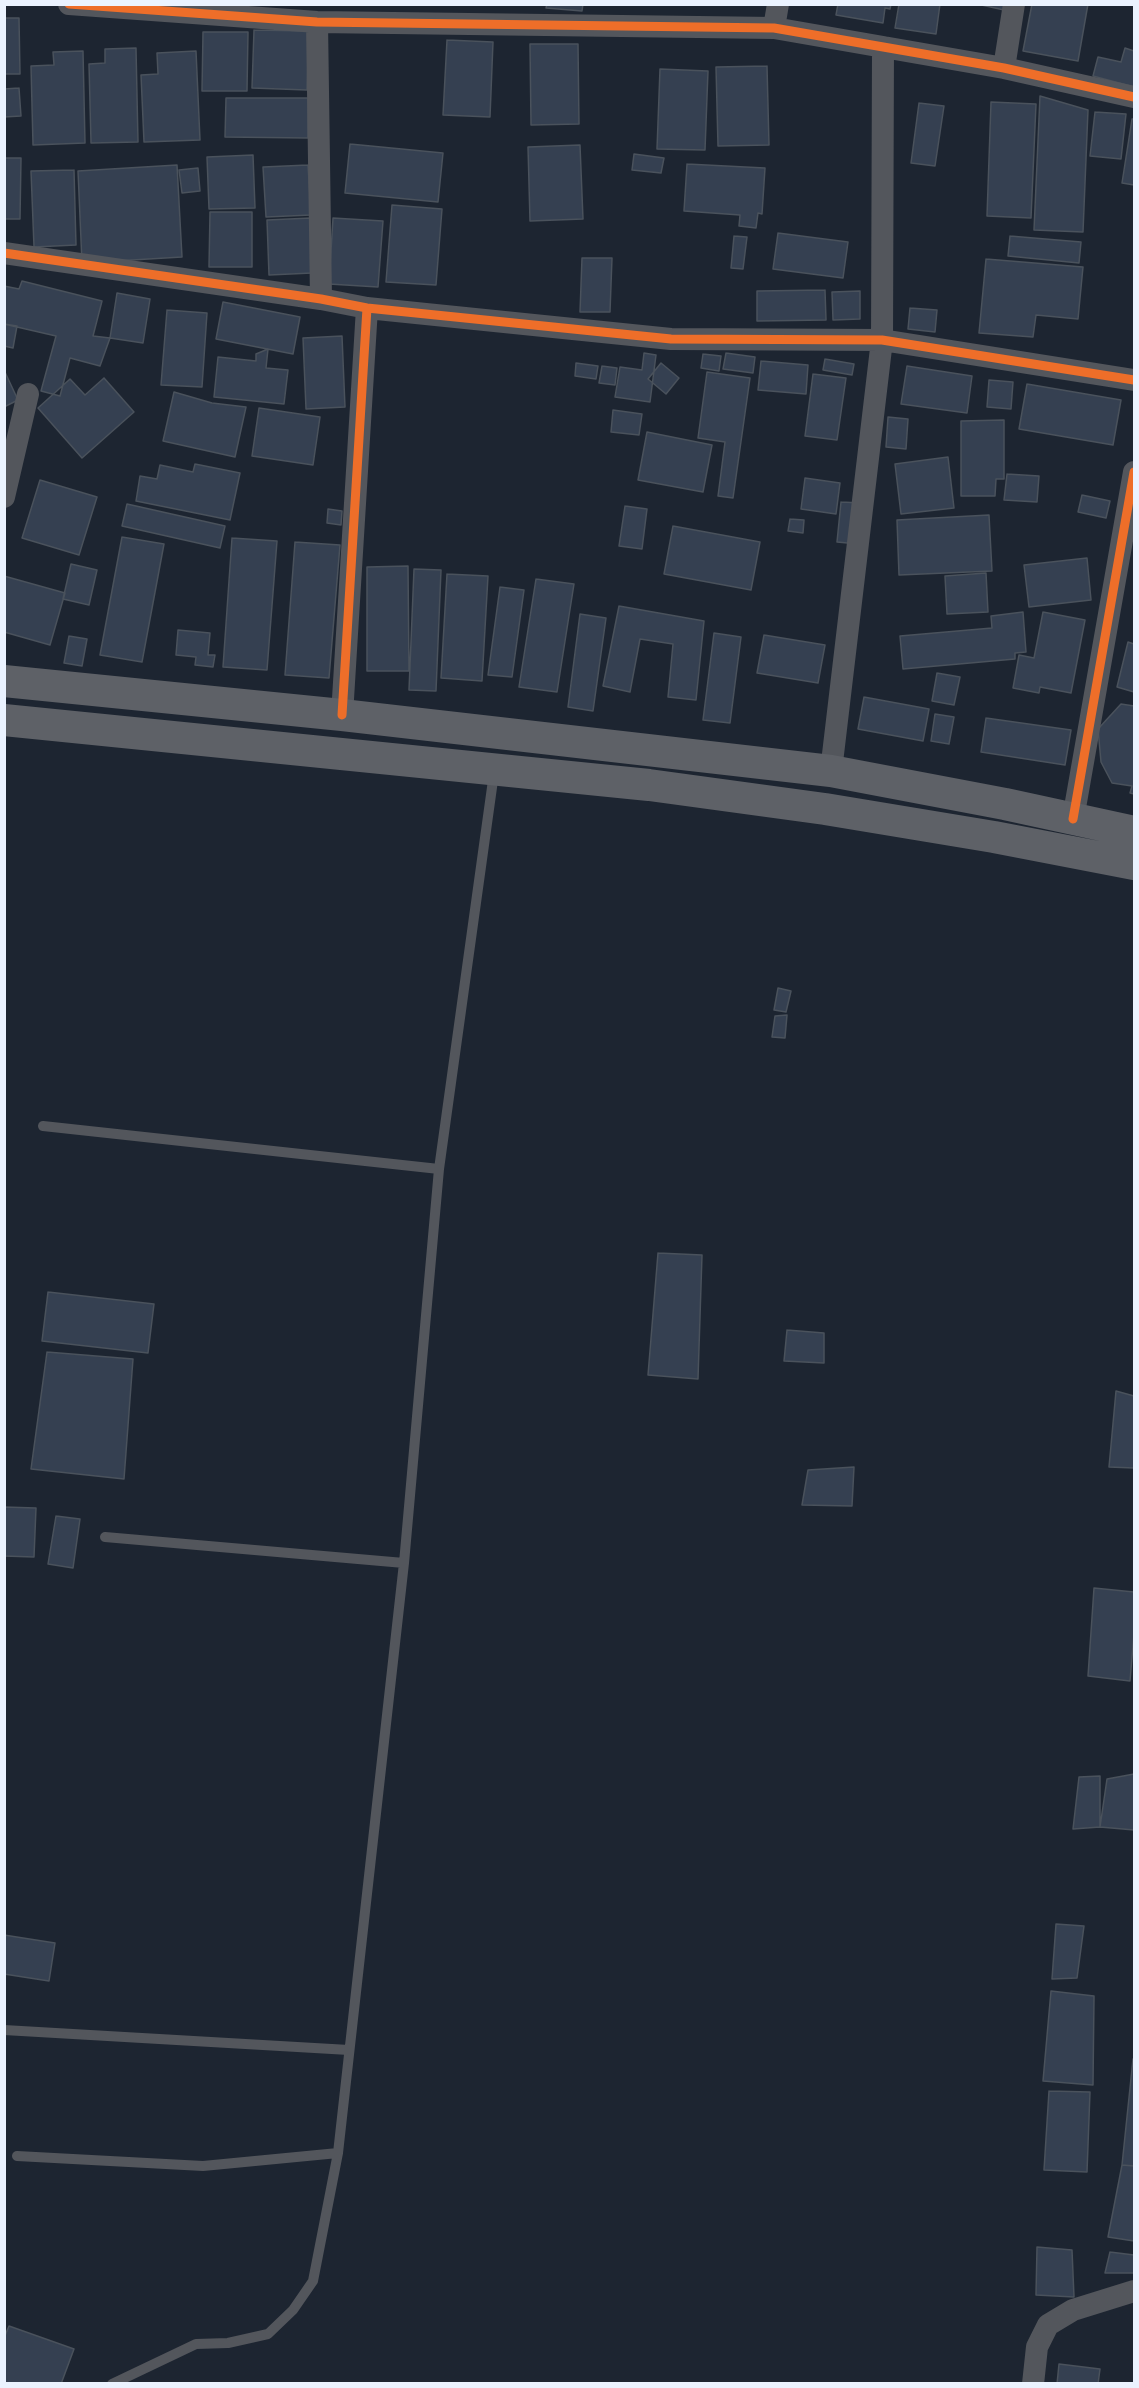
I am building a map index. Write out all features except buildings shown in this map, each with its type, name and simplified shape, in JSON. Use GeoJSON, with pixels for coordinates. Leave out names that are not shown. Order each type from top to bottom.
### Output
{"type":"FeatureCollection","features":[{"type":"Feature","properties":{"kind":"main road"},"geometry":{"type":"LineString","coordinates":[[4,681],[342,715],[831,771],[1134,832]]}},
{"type":"Feature","properties":{"kind":"main road"},"geometry":{"type":"LineString","coordinates":[[4,720],[649,785],[825,809],[994,837],[1134,864]]}},
{"type":"Feature","properties":{"kind":"street"},"geometry":{"type":"LineString","coordinates":[[69,4],[317,22],[774,28],[1004,68],[1134,97]]}},
{"type":"Feature","properties":{"kind":"street"},"geometry":{"type":"LineString","coordinates":[[774,28],[778,4]]}},
{"type":"Feature","properties":{"kind":"street"},"geometry":{"type":"LineString","coordinates":[[1004,68],[1014,4]]}},
{"type":"Feature","properties":{"kind":"street"},"geometry":{"type":"LineString","coordinates":[[317,22],[321,299]]}},
{"type":"Feature","properties":{"kind":"street"},"geometry":{"type":"LineString","coordinates":[[831,771],[882,340],[884,47]]}},
{"type":"Feature","properties":{"kind":"street"},"geometry":{"type":"LineString","coordinates":[[4,253],[321,299],[367,308],[671,339],[882,340],[1134,380]]}},
{"type":"Feature","properties":{"kind":"street"},"geometry":{"type":"LineString","coordinates":[[342,715],[367,308]]}},
{"type":"Feature","properties":{"kind":"street"},"geometry":{"type":"LineString","coordinates":[[4,497],[28,394]]}},
{"type":"Feature","properties":{"kind":"street"},"geometry":{"type":"LineString","coordinates":[[1073,819],[1134,472]]}},
{"type":"Feature","properties":{"kind":"street"},"geometry":{"type":"LineString","coordinates":[[1033,2384],[1037,2347],[1048,2325],[1073,2310],[1134,2291]]}},
{"type":"Feature","properties":{"kind":"lane"},"geometry":{"type":"LineString","coordinates":[[112,2384],[196,2344],[228,2343],[268,2334],[293,2310],[313,2281],[338,2153],[404,1563],[439,1169],[495,770]]}},
{"type":"Feature","properties":{"kind":"lane"},"geometry":{"type":"LineString","coordinates":[[43,1126],[439,1169]]}},
{"type":"Feature","properties":{"kind":"lane"},"geometry":{"type":"LineString","coordinates":[[105,1537],[404,1563]]}},
{"type":"Feature","properties":{"kind":"lane"},"geometry":{"type":"LineString","coordinates":[[4,2030],[349,2050]]}},
{"type":"Feature","properties":{"kind":"lane"},"geometry":{"type":"LineString","coordinates":[[17,2156],[203,2166],[338,2153]]}},
{"type":"Feature","properties":{"kind":"cycle path"},"geometry":{"type":"LineString","coordinates":[[69,4],[317,22],[774,28],[1004,68],[1134,97]]}},
{"type":"Feature","properties":{"kind":"cycle path"},"geometry":{"type":"LineString","coordinates":[[4,253],[321,299],[367,308],[671,339],[882,340],[1134,380]]}},
{"type":"Feature","properties":{"kind":"cycle path"},"geometry":{"type":"LineString","coordinates":[[342,715],[367,308]]}},
{"type":"Feature","properties":{"kind":"cycle path"},"geometry":{"type":"LineString","coordinates":[[1073,819],[1134,472]]}}]}
